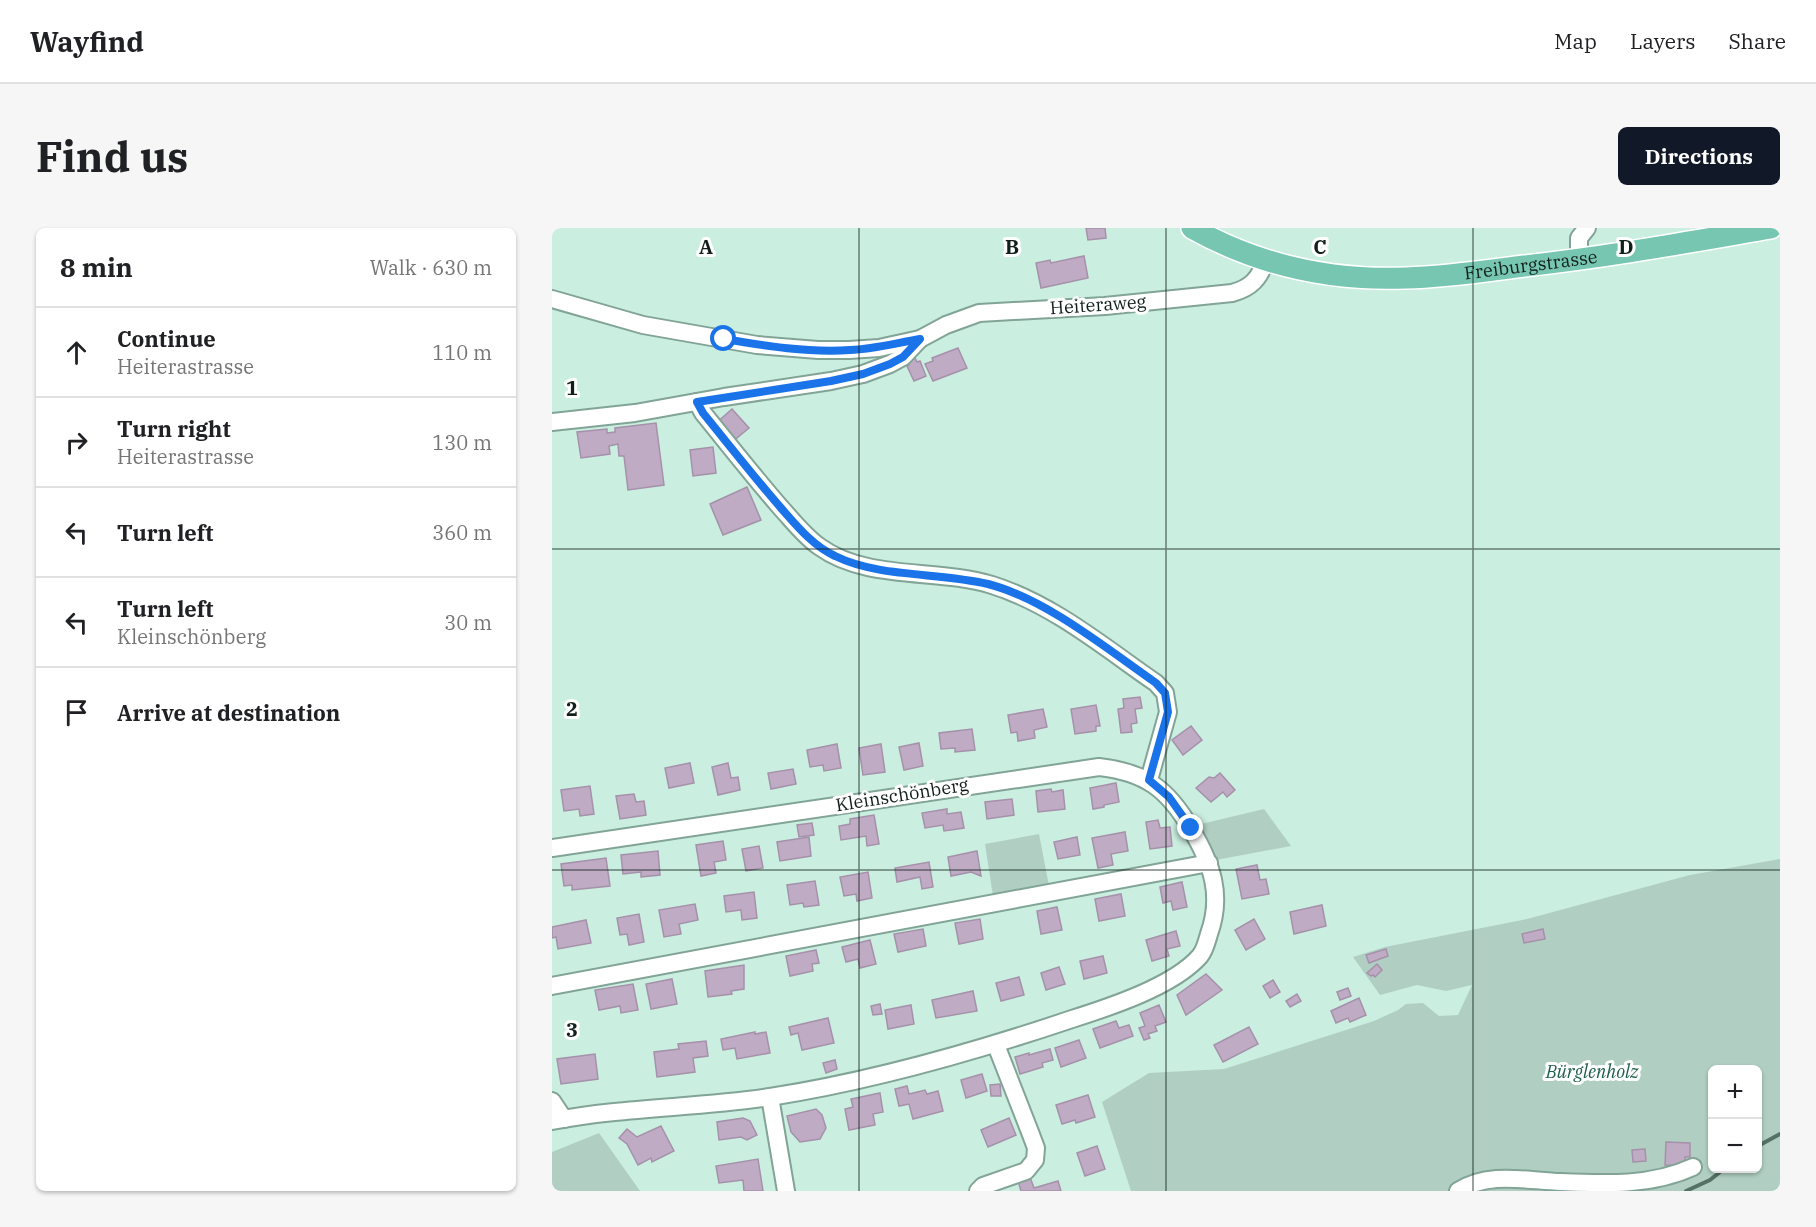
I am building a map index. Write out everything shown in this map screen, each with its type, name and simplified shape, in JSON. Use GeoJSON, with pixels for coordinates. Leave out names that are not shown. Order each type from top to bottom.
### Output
{"type":"FeatureCollection","features":[{"type":"Feature","properties":{"kind":"main road","name":"Freiburgstrasse"},"geometry":{"type":"LineString","coordinates":[[1192,228],[1238,251],[1287,267],[1323,274],[1369,278],[1407,278],[1580,260],[1771,228]]}},
{"type":"Feature","properties":{"kind":"street"},"geometry":{"type":"LineString","coordinates":[[1580,260],[1579,238],[1587,228]]}},
{"type":"Feature","properties":{"kind":"street","name":"Heiteraweg"},"geometry":{"type":"LineString","coordinates":[[920,339],[946,325],[979,313],[1105,306],[1232,293],[1249,287],[1261,273],[1266,260]]}},
{"type":"Feature","properties":{"kind":"street"},"geometry":{"type":"LineString","coordinates":[[552,299],[643,325],[757,345],[849,350],[879,348],[920,339]]}},
{"type":"Feature","properties":{"kind":"street"},"geometry":{"type":"LineString","coordinates":[[552,422],[635,413],[863,374],[903,357],[920,339]]}},
{"type":"Feature","properties":{"kind":"street"},"geometry":{"type":"LineString","coordinates":[[697,402],[703,413],[755,477],[804,534],[819,547],[859,565],[965,579],[1015,593],[1069,623],[1156,683],[1165,693],[1168,712],[1149,780]]}},
{"type":"Feature","properties":{"kind":"street","name":"Kleinschönberg"},"geometry":{"type":"LineString","coordinates":[[552,848],[1100,767],[1121,769],[1149,780],[1169,797],[1191,828],[1209,863],[1216,889],[1215,918],[1202,954],[1182,973],[1117,1004],[996,1045],[899,1071],[770,1097],[558,1120],[552,1101]]}},
{"type":"Feature","properties":{"kind":"street"},"geometry":{"type":"LineString","coordinates":[[552,986],[1209,863]]}},
{"type":"Feature","properties":{"kind":"street"},"geometry":{"type":"LineString","coordinates":[[978,1191],[983,1186],[1026,1171],[1035,1160],[1036,1148],[996,1045]]}},
{"type":"Feature","properties":{"kind":"street"},"geometry":{"type":"LineString","coordinates":[[770,1097],[786,1191]]}},
{"type":"Feature","properties":{"kind":"street"},"geometry":{"type":"LineString","coordinates":[[1458,1191],[1471,1183],[1497,1179],[1637,1182],[1660,1178],[1693,1167]]}},
{"type":"Feature","properties":{"kind":"green space"},"geometry":{"type":"Polygon","coordinates":[[[1264,809],[1291,846],[1216,860],[1197,825],[1264,809]]]}},
{"type":"Feature","properties":{"kind":"green space"},"geometry":{"type":"Polygon","coordinates":[[[1039,834],[1049,886],[993,896],[985,844],[1039,834]]]}},
{"type":"Feature","properties":{"kind":"green space","name":"Bürglenholz"},"geometry":{"type":"Polygon","coordinates":[[[1780,859],[1780,1191],[1131,1191],[1102,1102],[1149,1073],[1224,1069],[1374,1021],[1406,1004],[1423,1003],[1439,1016],[1458,1015],[1472,985],[1446,991],[1417,985],[1380,995],[1353,957],[1385,947],[1527,919],[1690,875],[1780,859]]]}},
{"type":"Feature","properties":{"kind":"green space"},"geometry":{"type":"Polygon","coordinates":[[[599,1133],[640,1191],[552,1191],[552,1152],[599,1133]]]}},
{"type":"Feature","properties":{"kind":"building"},"geometry":{"type":"Polygon","coordinates":[[[1086,228],[1105,228],[1106,238],[1088,240],[1086,228]]]}},
{"type":"Feature","properties":{"kind":"building"},"geometry":{"type":"Polygon","coordinates":[[[1084,256],[1088,278],[1041,288],[1036,263],[1050,260],[1051,263],[1084,256]]]}},
{"type":"Feature","properties":{"kind":"building"},"geometry":{"type":"Polygon","coordinates":[[[958,348],[967,368],[933,381],[925,364],[933,361],[932,358],[958,348]]]}},
{"type":"Feature","properties":{"kind":"building"},"geometry":{"type":"Polygon","coordinates":[[[915,358],[917,362],[920,361],[926,376],[914,381],[907,366],[908,361],[915,358]]]}},
{"type":"Feature","properties":{"kind":"building"},"geometry":{"type":"Polygon","coordinates":[[[732,409],[749,428],[731,443],[715,424],[732,409]]]}},
{"type":"Feature","properties":{"kind":"building"},"geometry":{"type":"Polygon","coordinates":[[[656,423],[664,485],[628,490],[624,456],[619,456],[618,444],[609,446],[610,454],[581,458],[577,432],[607,429],[607,433],[615,432],[615,428],[656,423]]]}},
{"type":"Feature","properties":{"kind":"building"},"geometry":{"type":"Polygon","coordinates":[[[713,447],[716,473],[693,476],[690,450],[713,447]]]}},
{"type":"Feature","properties":{"kind":"building"},"geometry":{"type":"Polygon","coordinates":[[[747,487],[761,520],[723,535],[710,504],[747,487]]]}},
{"type":"Feature","properties":{"kind":"building"},"geometry":{"type":"Polygon","coordinates":[[[1140,697],[1142,708],[1135,709],[1137,723],[1131,724],[1132,732],[1121,733],[1118,709],[1124,708],[1123,699],[1140,697]]]}},
{"type":"Feature","properties":{"kind":"building"},"geometry":{"type":"Polygon","coordinates":[[[1096,705],[1100,726],[1096,726],[1096,731],[1075,734],[1071,709],[1096,705]]]}},
{"type":"Feature","properties":{"kind":"building"},"geometry":{"type":"Polygon","coordinates":[[[1043,709],[1047,727],[1034,730],[1035,738],[1018,741],[1017,732],[1011,733],[1008,715],[1043,709]]]}},
{"type":"Feature","properties":{"kind":"building"},"geometry":{"type":"Polygon","coordinates":[[[1191,726],[1202,740],[1183,755],[1172,740],[1191,726]]]}},
{"type":"Feature","properties":{"kind":"building"},"geometry":{"type":"Polygon","coordinates":[[[972,729],[975,750],[955,752],[955,748],[941,749],[939,733],[972,729]]]}},
{"type":"Feature","properties":{"kind":"building"},"geometry":{"type":"Polygon","coordinates":[[[919,743],[923,766],[904,770],[899,747],[919,743]]]}},
{"type":"Feature","properties":{"kind":"building"},"geometry":{"type":"Polygon","coordinates":[[[837,744],[841,768],[824,771],[823,765],[810,767],[807,750],[837,744]]]}},
{"type":"Feature","properties":{"kind":"building"},"geometry":{"type":"Polygon","coordinates":[[[881,744],[885,772],[863,775],[859,748],[881,744]]]}},
{"type":"Feature","properties":{"kind":"building"},"geometry":{"type":"Polygon","coordinates":[[[690,763],[694,783],[669,788],[665,768],[690,763]]]}},
{"type":"Feature","properties":{"kind":"building"},"geometry":{"type":"Polygon","coordinates":[[[728,763],[731,778],[738,777],[740,790],[718,795],[712,767],[728,763]]]}},
{"type":"Feature","properties":{"kind":"building"},"geometry":{"type":"Polygon","coordinates":[[[793,769],[796,784],[771,789],[768,773],[793,769]]]}},
{"type":"Feature","properties":{"kind":"building"},"geometry":{"type":"Polygon","coordinates":[[[1220,773],[1235,790],[1227,797],[1223,792],[1211,802],[1196,788],[1209,777],[1214,778],[1220,773]]]}},
{"type":"Feature","properties":{"kind":"building"},"geometry":{"type":"Polygon","coordinates":[[[1116,783],[1119,802],[1093,809],[1090,788],[1116,783]]]}},
{"type":"Feature","properties":{"kind":"building"},"geometry":{"type":"Polygon","coordinates":[[[590,786],[594,814],[580,816],[579,809],[564,811],[561,790],[590,786]]]}},
{"type":"Feature","properties":{"kind":"building"},"geometry":{"type":"Polygon","coordinates":[[[1051,789],[1052,792],[1063,790],[1065,809],[1038,812],[1036,791],[1051,789]]]}},
{"type":"Feature","properties":{"kind":"building"},"geometry":{"type":"Polygon","coordinates":[[[634,794],[636,802],[644,801],[646,815],[620,819],[616,796],[634,794]]]}},
{"type":"Feature","properties":{"kind":"building"},"geometry":{"type":"Polygon","coordinates":[[[1012,799],[1014,815],[987,819],[985,802],[1012,799]]]}},
{"type":"Feature","properties":{"kind":"building"},"geometry":{"type":"Polygon","coordinates":[[[947,809],[947,814],[961,812],[964,828],[944,831],[943,825],[925,828],[922,813],[947,809]]]}},
{"type":"Feature","properties":{"kind":"building"},"geometry":{"type":"Polygon","coordinates":[[[874,815],[879,844],[867,846],[866,836],[841,840],[839,826],[850,824],[850,819],[874,815]]]}},
{"type":"Feature","properties":{"kind":"building"},"geometry":{"type":"Polygon","coordinates":[[[1158,820],[1160,828],[1170,827],[1172,846],[1150,849],[1146,822],[1158,820]]]}},
{"type":"Feature","properties":{"kind":"building"},"geometry":{"type":"Polygon","coordinates":[[[812,823],[814,835],[799,837],[797,825],[812,823]]]}},
{"type":"Feature","properties":{"kind":"building"},"geometry":{"type":"Polygon","coordinates":[[[1125,832],[1128,851],[1111,854],[1113,865],[1098,868],[1092,838],[1125,832]]]}},
{"type":"Feature","properties":{"kind":"building"},"geometry":{"type":"Polygon","coordinates":[[[809,837],[811,856],[780,861],[777,842],[809,837]]]}},
{"type":"Feature","properties":{"kind":"building"},"geometry":{"type":"Polygon","coordinates":[[[1077,837],[1080,855],[1058,859],[1054,842],[1077,837]]]}},
{"type":"Feature","properties":{"kind":"building"},"geometry":{"type":"Polygon","coordinates":[[[723,841],[726,860],[714,862],[716,873],[701,876],[696,845],[723,841]]]}},
{"type":"Feature","properties":{"kind":"building"},"geometry":{"type":"Polygon","coordinates":[[[759,846],[763,868],[746,871],[742,849],[759,846]]]}},
{"type":"Feature","properties":{"kind":"building"},"geometry":{"type":"Polygon","coordinates":[[[658,851],[660,875],[641,877],[641,872],[623,874],[621,855],[658,851]]]}},
{"type":"Feature","properties":{"kind":"building"},"geometry":{"type":"Polygon","coordinates":[[[977,851],[981,876],[971,872],[951,876],[948,857],[977,851]]]}},
{"type":"Feature","properties":{"kind":"building"},"geometry":{"type":"Polygon","coordinates":[[[606,858],[610,886],[572,890],[572,885],[564,886],[561,864],[606,858]]]}},
{"type":"Feature","properties":{"kind":"building"},"geometry":{"type":"Polygon","coordinates":[[[929,862],[933,887],[922,889],[920,877],[897,882],[895,868],[929,862]]]}},
{"type":"Feature","properties":{"kind":"building"},"geometry":{"type":"Polygon","coordinates":[[[1257,865],[1260,880],[1266,879],[1269,894],[1242,899],[1236,869],[1257,865]]]}},
{"type":"Feature","properties":{"kind":"building"},"geometry":{"type":"Polygon","coordinates":[[[868,872],[872,898],[857,901],[856,894],[844,896],[840,877],[868,872]]]}},
{"type":"Feature","properties":{"kind":"building"},"geometry":{"type":"Polygon","coordinates":[[[815,881],[819,905],[804,907],[803,903],[790,905],[787,885],[815,881]]]}},
{"type":"Feature","properties":{"kind":"building"},"geometry":{"type":"Polygon","coordinates":[[[1182,882],[1187,907],[1173,910],[1171,901],[1163,903],[1160,887],[1182,882]]]}},
{"type":"Feature","properties":{"kind":"building"},"geometry":{"type":"Polygon","coordinates":[[[754,892],[757,918],[742,920],[741,910],[726,912],[724,896],[754,892]]]}},
{"type":"Feature","properties":{"kind":"building"},"geometry":{"type":"Polygon","coordinates":[[[1121,894],[1125,916],[1099,921],[1095,899],[1121,894]]]}},
{"type":"Feature","properties":{"kind":"building"},"geometry":{"type":"Polygon","coordinates":[[[695,904],[698,920],[679,924],[681,934],[664,937],[659,910],[695,904]]]}},
{"type":"Feature","properties":{"kind":"building"},"geometry":{"type":"Polygon","coordinates":[[[1322,905],[1326,926],[1294,934],[1290,912],[1322,905]]]}},
{"type":"Feature","properties":{"kind":"building"},"geometry":{"type":"Polygon","coordinates":[[[1057,907],[1062,930],[1041,934],[1037,911],[1057,907]]]}},
{"type":"Feature","properties":{"kind":"building"},"geometry":{"type":"Polygon","coordinates":[[[639,914],[644,942],[629,945],[627,934],[620,935],[617,918],[639,914]]]}},
{"type":"Feature","properties":{"kind":"building"},"geometry":{"type":"Polygon","coordinates":[[[980,919],[983,939],[959,944],[955,923],[980,919]]]}},
{"type":"Feature","properties":{"kind":"building"},"geometry":{"type":"Polygon","coordinates":[[[1254,919],[1265,939],[1246,950],[1235,930],[1254,919]]]}},
{"type":"Feature","properties":{"kind":"building"},"geometry":{"type":"Polygon","coordinates":[[[586,920],[591,943],[558,949],[556,937],[552,938],[552,927],[586,920]]]}},
{"type":"Feature","properties":{"kind":"building"},"geometry":{"type":"Polygon","coordinates":[[[923,929],[926,946],[898,952],[894,934],[923,929]]]}},
{"type":"Feature","properties":{"kind":"building"},"geometry":{"type":"Polygon","coordinates":[[[1543,929],[1545,939],[1524,943],[1522,934],[1543,929]]]}},
{"type":"Feature","properties":{"kind":"building"},"geometry":{"type":"Polygon","coordinates":[[[1176,931],[1180,946],[1167,949],[1169,956],[1152,961],[1146,940],[1176,931]]]}},
{"type":"Feature","properties":{"kind":"building"},"geometry":{"type":"Polygon","coordinates":[[[870,940],[876,964],[860,968],[858,959],[846,962],[842,947],[870,940]]]}},
{"type":"Feature","properties":{"kind":"building"},"geometry":{"type":"Polygon","coordinates":[[[1386,949],[1388,956],[1369,963],[1366,955],[1386,949]]]}},
{"type":"Feature","properties":{"kind":"building"},"geometry":{"type":"Polygon","coordinates":[[[816,950],[819,963],[812,964],[813,971],[790,976],[786,956],[816,950]]]}},
{"type":"Feature","properties":{"kind":"building"},"geometry":{"type":"Polygon","coordinates":[[[1103,956],[1107,973],[1084,979],[1080,961],[1103,956]]]}},
{"type":"Feature","properties":{"kind":"building"},"geometry":{"type":"Polygon","coordinates":[[[1377,964],[1382,970],[1375,977],[1367,973],[1377,964]]]}},
{"type":"Feature","properties":{"kind":"building"},"geometry":{"type":"Polygon","coordinates":[[[744,965],[744,989],[731,991],[732,994],[708,997],[705,971],[744,965]]]}},
{"type":"Feature","properties":{"kind":"building"},"geometry":{"type":"Polygon","coordinates":[[[1059,967],[1065,984],[1046,990],[1041,973],[1059,967]]]}},
{"type":"Feature","properties":{"kind":"building"},"geometry":{"type":"Polygon","coordinates":[[[1206,974],[1222,990],[1186,1015],[1177,995],[1206,974]]]}},
{"type":"Feature","properties":{"kind":"building"},"geometry":{"type":"Polygon","coordinates":[[[1019,977],[1024,995],[1001,1001],[996,983],[1019,977]]]}},
{"type":"Feature","properties":{"kind":"building"},"geometry":{"type":"Polygon","coordinates":[[[672,979],[677,1004],[651,1009],[646,984],[672,979]]]}},
{"type":"Feature","properties":{"kind":"building"},"geometry":{"type":"Polygon","coordinates":[[[1273,980],[1280,992],[1270,998],[1263,986],[1273,980]]]}},
{"type":"Feature","properties":{"kind":"building"},"geometry":{"type":"Polygon","coordinates":[[[633,984],[638,1010],[621,1013],[620,1006],[599,1010],[595,990],[633,984]]]}},
{"type":"Feature","properties":{"kind":"building"},"geometry":{"type":"Polygon","coordinates":[[[1348,988],[1351,996],[1340,1000],[1337,992],[1348,988]]]}},
{"type":"Feature","properties":{"kind":"building"},"geometry":{"type":"Polygon","coordinates":[[[973,991],[977,1011],[936,1018],[932,1000],[973,991]]]}},
{"type":"Feature","properties":{"kind":"building"},"geometry":{"type":"Polygon","coordinates":[[[1297,994],[1301,1001],[1290,1007],[1286,1001],[1297,994]]]}},
{"type":"Feature","properties":{"kind":"building"},"geometry":{"type":"Polygon","coordinates":[[[1359,998],[1366,1015],[1350,1022],[1348,1018],[1336,1023],[1331,1011],[1359,998]]]}},
{"type":"Feature","properties":{"kind":"building"},"geometry":{"type":"Polygon","coordinates":[[[880,1004],[882,1014],[873,1015],[871,1006],[880,1004]]]}},
{"type":"Feature","properties":{"kind":"building"},"geometry":{"type":"Polygon","coordinates":[[[911,1005],[914,1024],[888,1029],[885,1010],[911,1005]]]}},
{"type":"Feature","properties":{"kind":"building"},"geometry":{"type":"Polygon","coordinates":[[[1159,1005],[1166,1022],[1155,1026],[1157,1031],[1148,1034],[1150,1038],[1144,1040],[1139,1028],[1145,1026],[1140,1013],[1159,1005]]]}},
{"type":"Feature","properties":{"kind":"building"},"geometry":{"type":"Polygon","coordinates":[[[828,1018],[834,1043],[802,1050],[798,1033],[791,1035],[789,1027],[828,1018]]]}},
{"type":"Feature","properties":{"kind":"building"},"geometry":{"type":"Polygon","coordinates":[[[1116,1021],[1119,1028],[1129,1025],[1133,1036],[1100,1048],[1093,1029],[1116,1021]]]}},
{"type":"Feature","properties":{"kind":"building"},"geometry":{"type":"Polygon","coordinates":[[[1249,1027],[1258,1044],[1223,1062],[1214,1045],[1249,1027]]]}},
{"type":"Feature","properties":{"kind":"building"},"geometry":{"type":"Polygon","coordinates":[[[755,1032],[755,1034],[766,1032],[770,1053],[737,1059],[735,1048],[723,1050],[721,1039],[755,1032]]]}},
{"type":"Feature","properties":{"kind":"building"},"geometry":{"type":"Polygon","coordinates":[[[1079,1040],[1086,1058],[1061,1067],[1055,1048],[1079,1040]]]}},
{"type":"Feature","properties":{"kind":"building"},"geometry":{"type":"Polygon","coordinates":[[[706,1041],[708,1056],[693,1058],[695,1072],[657,1077],[654,1052],[679,1049],[678,1044],[706,1041]]]}},
{"type":"Feature","properties":{"kind":"building"},"geometry":{"type":"Polygon","coordinates":[[[1050,1049],[1053,1060],[1042,1063],[1043,1067],[1020,1074],[1015,1057],[1050,1049]]]}},
{"type":"Feature","properties":{"kind":"building"},"geometry":{"type":"Polygon","coordinates":[[[595,1054],[598,1079],[561,1084],[557,1059],[595,1054]]]}},
{"type":"Feature","properties":{"kind":"building"},"geometry":{"type":"Polygon","coordinates":[[[835,1060],[837,1069],[826,1073],[823,1063],[835,1060]]]}},
{"type":"Feature","properties":{"kind":"building"},"geometry":{"type":"Polygon","coordinates":[[[982,1074],[987,1091],[966,1098],[961,1080],[982,1074]]]}},
{"type":"Feature","properties":{"kind":"building"},"geometry":{"type":"Polygon","coordinates":[[[1000,1084],[1001,1096],[991,1096],[990,1085],[1000,1084]]]}},
{"type":"Feature","properties":{"kind":"building"},"geometry":{"type":"Polygon","coordinates":[[[907,1086],[909,1094],[925,1090],[927,1094],[938,1091],[943,1111],[913,1119],[909,1104],[899,1106],[895,1089],[907,1086]]]}},
{"type":"Feature","properties":{"kind":"building"},"geometry":{"type":"Polygon","coordinates":[[[880,1093],[883,1112],[873,1114],[875,1125],[849,1130],[845,1109],[853,1107],[851,1099],[880,1093]]]}},
{"type":"Feature","properties":{"kind":"building"},"geometry":{"type":"Polygon","coordinates":[[[1088,1095],[1095,1117],[1076,1123],[1075,1120],[1062,1124],[1056,1105],[1088,1095]]]}},
{"type":"Feature","properties":{"kind":"building"},"geometry":{"type":"Polygon","coordinates":[[[816,1109],[822,1115],[826,1128],[820,1139],[800,1142],[791,1132],[787,1116],[816,1109]]]}},
{"type":"Feature","properties":{"kind":"building"},"geometry":{"type":"Polygon","coordinates":[[[743,1118],[750,1121],[757,1135],[747,1140],[741,1137],[719,1140],[717,1122],[743,1118]]]}},
{"type":"Feature","properties":{"kind":"building"},"geometry":{"type":"Polygon","coordinates":[[[1009,1118],[1016,1135],[988,1147],[981,1130],[1009,1118]]]}},
{"type":"Feature","properties":{"kind":"building"},"geometry":{"type":"Polygon","coordinates":[[[661,1126],[674,1151],[652,1162],[651,1158],[638,1165],[627,1144],[619,1138],[627,1129],[637,1137],[661,1126]]]}},
{"type":"Feature","properties":{"kind":"building"},"geometry":{"type":"Polygon","coordinates":[[[1666,1142],[1690,1143],[1690,1157],[1685,1157],[1685,1166],[1665,1165],[1666,1142]]]}},
{"type":"Feature","properties":{"kind":"building"},"geometry":{"type":"Polygon","coordinates":[[[1097,1146],[1105,1169],[1085,1176],[1077,1153],[1097,1146]]]}},
{"type":"Feature","properties":{"kind":"building"},"geometry":{"type":"Polygon","coordinates":[[[1645,1149],[1646,1161],[1633,1162],[1632,1150],[1645,1149]]]}},
{"type":"Feature","properties":{"kind":"building"},"geometry":{"type":"Polygon","coordinates":[[[758,1159],[763,1191],[744,1191],[743,1180],[719,1183],[716,1166],[758,1159]]]}},
{"type":"Feature","properties":{"kind":"building"},"geometry":{"type":"Polygon","coordinates":[[[1030,1177],[1034,1188],[1058,1181],[1061,1191],[1021,1191],[1018,1181],[1030,1177]]]}},
{"type":"Feature","properties":{"kind":"waterway"},"geometry":{"type":"LineString","coordinates":[[1762,1144],[1780,1134]]}},
{"type":"Feature","properties":{"kind":"waterway"},"geometry":{"type":"LineString","coordinates":[[1686,1191],[1710,1180],[1719,1173]]}},
{"type":"Feature","properties":{"kind":"route"},"geometry":{"type":"LineString","coordinates":[[724,339],[757,345],[818,350],[879,348],[920,339],[903,357],[863,374],[697,402],[703,413],[774,500],[804,534],[819,547],[859,565],[965,579],[990,584],[1015,593],[1043,607],[1086,634],[1156,683],[1165,693],[1168,712],[1149,780],[1169,797],[1191,828]]}}]}
